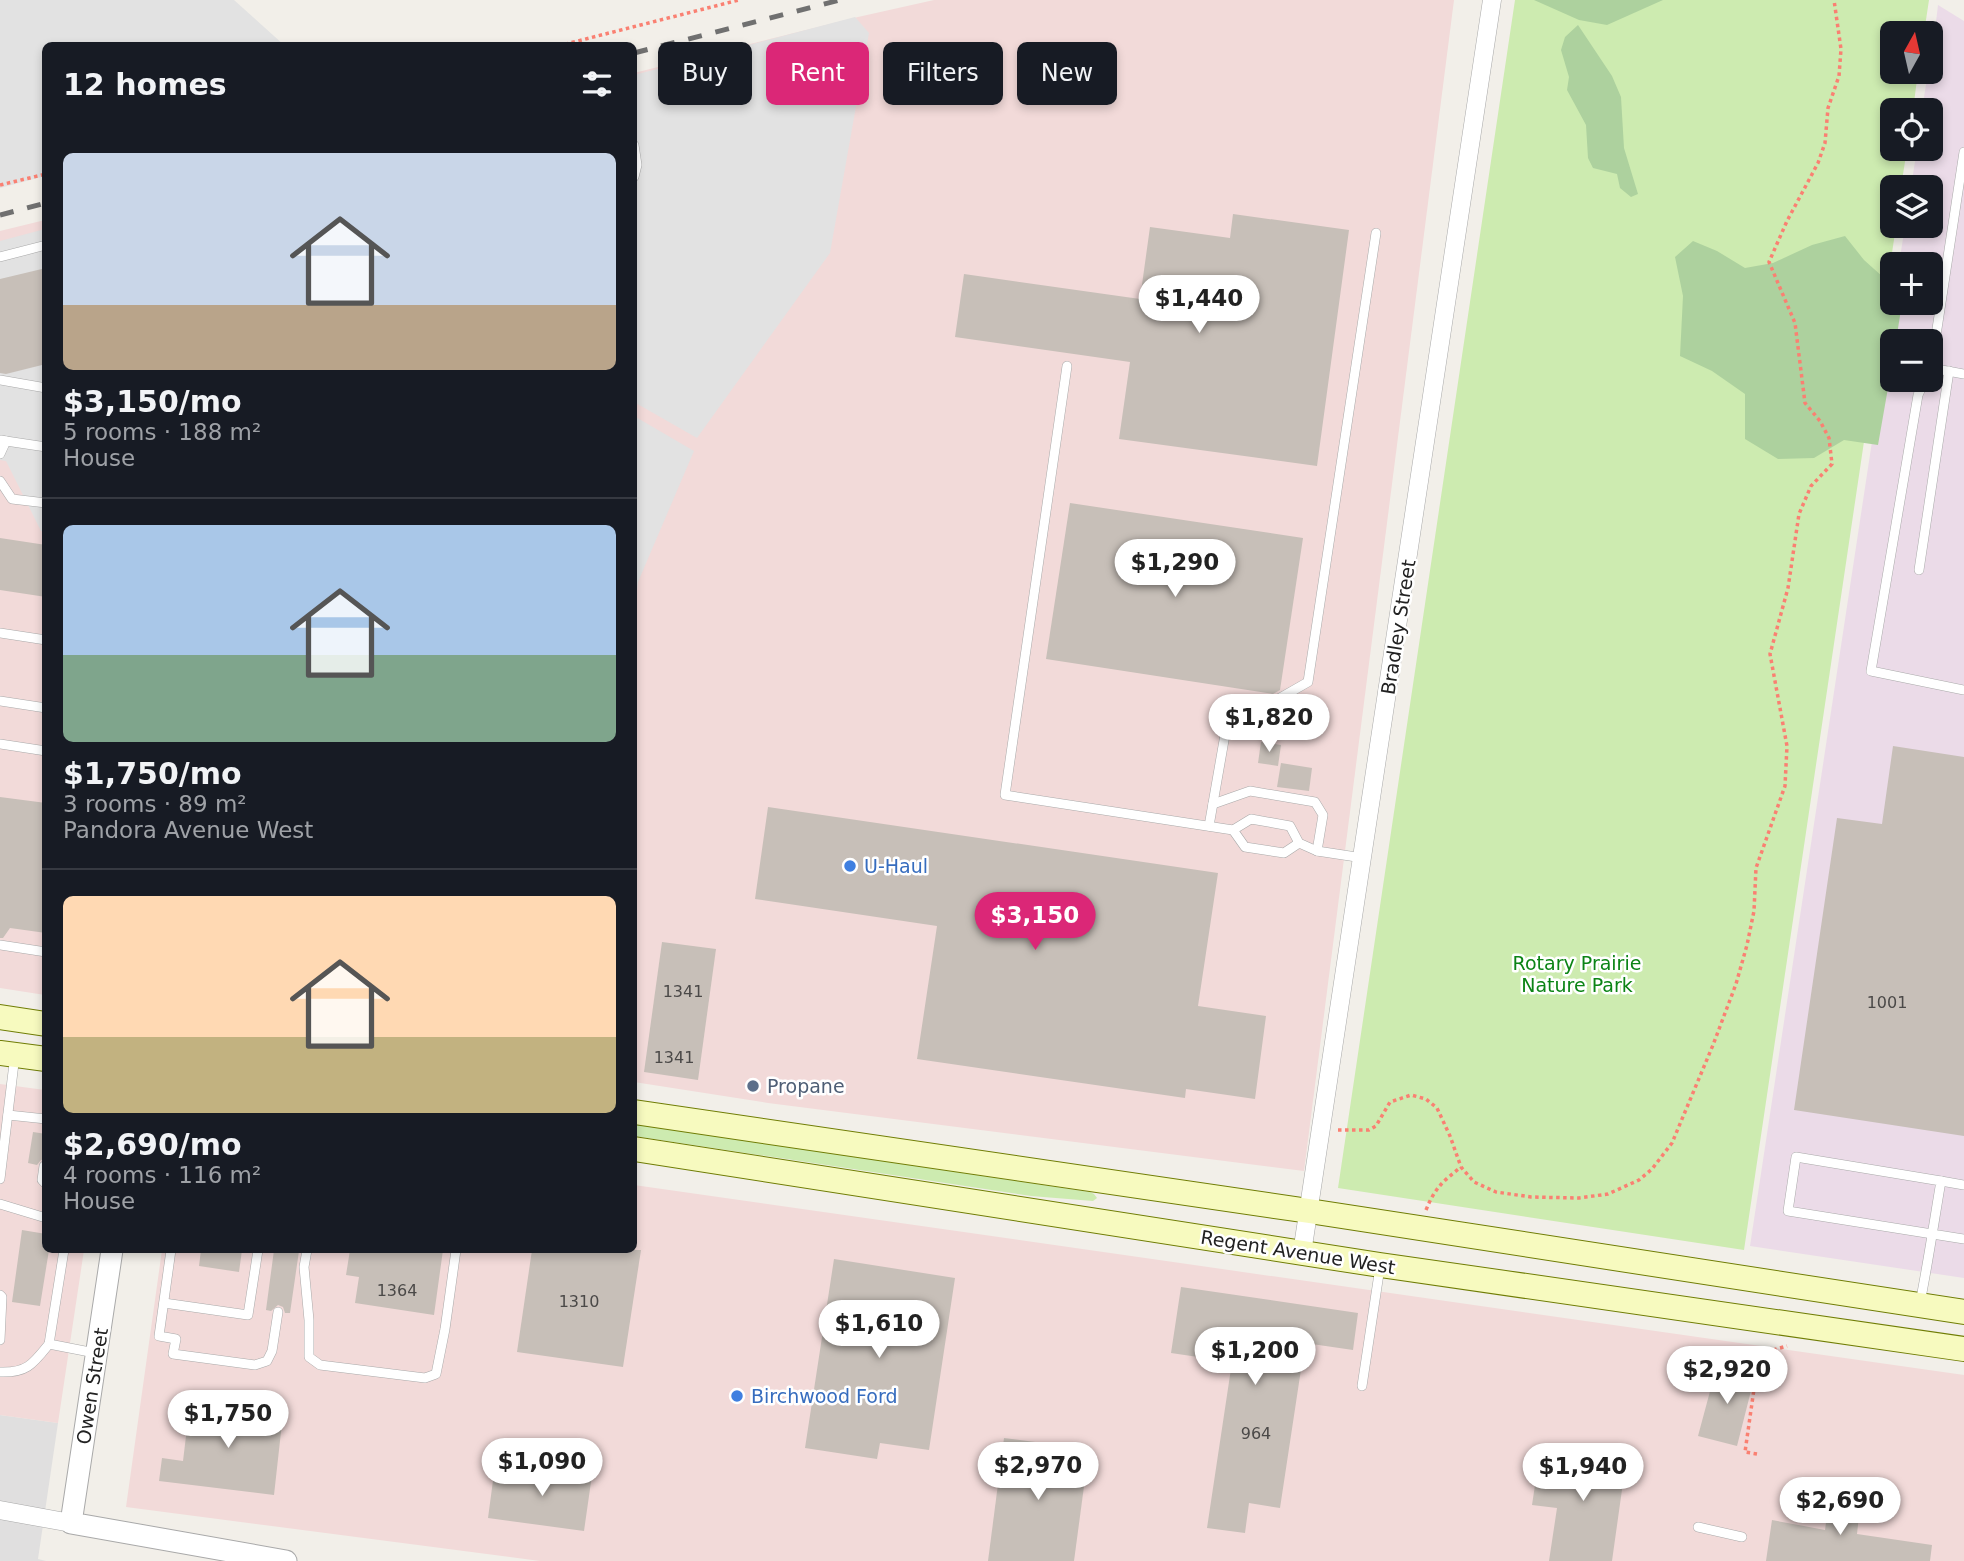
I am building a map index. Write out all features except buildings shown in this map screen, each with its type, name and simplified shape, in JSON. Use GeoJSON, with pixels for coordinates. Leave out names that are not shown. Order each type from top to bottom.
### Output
{"type":"FeatureCollection","features":[{"type":"Feature","properties":{"kind":"main road"},"geometry":{"type":"LineString","coordinates":[[0,1017],[42,1023]]}},
{"type":"Feature","properties":{"kind":"main road"},"geometry":{"type":"LineString","coordinates":[[8,1054],[42,1060]]}},
{"type":"Feature","properties":{"kind":"main road"},"geometry":{"type":"LineString","coordinates":[[637,1112],[1309,1211],[1964,1312]]}},
{"type":"Feature","properties":{"kind":"main road","name":"Regent Avenue West"},"geometry":{"type":"LineString","coordinates":[[637,1149],[1380,1265],[1964,1349]]}},
{"type":"Feature","properties":{"kind":"street","name":"Bradley Street"},"geometry":{"type":"LineString","coordinates":[[1302,1253],[1492,0]]}},
{"type":"Feature","properties":{"kind":"street","name":"Owen Street"},"geometry":{"type":"LineString","coordinates":[[71,1523],[112,1253]]}},
{"type":"Feature","properties":{"kind":"street"},"geometry":{"type":"LineString","coordinates":[[0,1510],[286,1561]]}},
{"type":"Feature","properties":{"kind":"lane"},"geometry":{"type":"LineString","coordinates":[[1937,329],[1964,152]]}},
{"type":"Feature","properties":{"kind":"lane"},"geometry":{"type":"LineString","coordinates":[[1209,827],[1226,729],[1308,682],[1376,233]]}},
{"type":"Feature","properties":{"kind":"lane"},"geometry":{"type":"LineString","coordinates":[[0,257],[42,246]]}},
{"type":"Feature","properties":{"kind":"lane"},"geometry":{"type":"LineString","coordinates":[[1067,366],[1005,795],[1233,830],[1251,819],[1290,826],[1299,842],[1317,851],[1363,858]]}},
{"type":"Feature","properties":{"kind":"lane"},"geometry":{"type":"LineString","coordinates":[[1943,371],[1964,374]]}},
{"type":"Feature","properties":{"kind":"lane"},"geometry":{"type":"LineString","coordinates":[[1919,570],[1949,372]]}},
{"type":"Feature","properties":{"kind":"lane"},"geometry":{"type":"LineString","coordinates":[[0,380],[42,387]]}},
{"type":"Feature","properties":{"kind":"lane"},"geometry":{"type":"LineString","coordinates":[[1919,392],[1871,671],[1964,690]]}},
{"type":"Feature","properties":{"kind":"lane"},"geometry":{"type":"LineString","coordinates":[[0,453],[3,441],[42,446]]}},
{"type":"Feature","properties":{"kind":"lane"},"geometry":{"type":"LineString","coordinates":[[0,481],[12,499],[42,503]]}},
{"type":"Feature","properties":{"kind":"lane"},"geometry":{"type":"LineString","coordinates":[[0,633],[42,639]]}},
{"type":"Feature","properties":{"kind":"lane"},"geometry":{"type":"LineString","coordinates":[[0,701],[42,707]]}},
{"type":"Feature","properties":{"kind":"lane"},"geometry":{"type":"LineString","coordinates":[[0,744],[42,750]]}},
{"type":"Feature","properties":{"kind":"lane"},"geometry":{"type":"LineString","coordinates":[[1213,804],[1250,791],[1315,802],[1323,815],[1317,851]]}},
{"type":"Feature","properties":{"kind":"lane"},"geometry":{"type":"LineString","coordinates":[[1233,830],[1245,847],[1284,853],[1299,842]]}},
{"type":"Feature","properties":{"kind":"lane"},"geometry":{"type":"LineString","coordinates":[[0,946],[42,951]]}},
{"type":"Feature","properties":{"kind":"lane"},"geometry":{"type":"LineString","coordinates":[[0,1179],[8,1115],[5,1103],[8,1054]]}},
{"type":"Feature","properties":{"kind":"lane"},"geometry":{"type":"LineString","coordinates":[[8,1115],[42,1119]]}},
{"type":"Feature","properties":{"kind":"lane"},"geometry":{"type":"LineString","coordinates":[[1964,1185],[1797,1157],[1788,1212],[1964,1239]]}},
{"type":"Feature","properties":{"kind":"lane"},"geometry":{"type":"LineString","coordinates":[[1920,1305],[1941,1181]]}},
{"type":"Feature","properties":{"kind":"lane"},"geometry":{"type":"LineString","coordinates":[[0,1204],[42,1218]]}},
{"type":"Feature","properties":{"kind":"lane"},"geometry":{"type":"LineString","coordinates":[[0,1372],[15,1373],[33,1365],[49,1345],[64,1253]]}},
{"type":"Feature","properties":{"kind":"lane"},"geometry":{"type":"LineString","coordinates":[[171,1253],[159,1336],[176,1339],[173,1354],[255,1365],[267,1361],[272,1351],[278,1312]]}},
{"type":"Feature","properties":{"kind":"lane"},"geometry":{"type":"LineString","coordinates":[[164,1303],[248,1315],[258,1253]]}},
{"type":"Feature","properties":{"kind":"lane"},"geometry":{"type":"LineString","coordinates":[[306,1253],[304,1267],[309,1357],[320,1365],[425,1378],[436,1374],[456,1253]]}},
{"type":"Feature","properties":{"kind":"lane"},"geometry":{"type":"LineString","coordinates":[[1362,1386],[1380,1265]]}},
{"type":"Feature","properties":{"kind":"lane"},"geometry":{"type":"LineString","coordinates":[[0,1295],[0,1340]]}},
{"type":"Feature","properties":{"kind":"lane"},"geometry":{"type":"LineString","coordinates":[[49,1345],[96,1354]]}},
{"type":"Feature","properties":{"kind":"lane"},"geometry":{"type":"LineString","coordinates":[[1698,1527],[1742,1537]]}},
{"type":"Feature","properties":{"kind":"path"},"geometry":{"type":"LineString","coordinates":[[574,42],[739,0]]}},
{"type":"Feature","properties":{"kind":"path"},"geometry":{"type":"LineString","coordinates":[[1336,1130],[1369,1130],[1376,1125],[1390,1102],[1411,1095],[1426,1099],[1437,1108],[1461,1167],[1474,1182],[1496,1192],[1531,1197],[1579,1198],[1608,1194],[1639,1180],[1672,1143],[1736,984],[1754,911],[1756,868],[1785,786],[1787,746],[1770,654],[1788,587],[1799,514],[1811,486],[1832,464],[1829,438],[1805,403],[1795,323],[1769,262],[1818,163],[1825,143],[1828,108],[1839,76],[1841,49],[1833,0]]}},
{"type":"Feature","properties":{"kind":"path"},"geometry":{"type":"LineString","coordinates":[[0,185],[42,175]]}},
{"type":"Feature","properties":{"kind":"path"},"geometry":{"type":"LineString","coordinates":[[1426,1210],[1440,1183],[1461,1167]]}},
{"type":"Feature","properties":{"kind":"path"},"geometry":{"type":"LineString","coordinates":[[1757,1454],[1745,1452],[1759,1354],[1787,1346]]}},
{"type":"Feature","properties":{"kind":"shaded area"},"geometry":{"type":"Polygon","coordinates":[[[0,0],[234,0],[281,42],[42,42],[42,177],[0,188],[0,0]]]}},
{"type":"Feature","properties":{"kind":"shaded area"},"geometry":{"type":"Polygon","coordinates":[[[934,0],[1454,0],[1304,1171],[768,1103],[637,1082],[637,72],[658,67],[658,105],[752,105],[752,44],[934,0]]]}},
{"type":"Feature","properties":{"kind":"shaded area"},"geometry":{"type":"Polygon","coordinates":[[[1938,5],[1964,21],[1964,1278],[1750,1246],[1880,389],[1880,392],[1943,392],[1943,329],[1889,329],[1891,315],[1943,315],[1943,252],[1901,252],[1903,238],[1943,238],[1943,175],[1913,175],[1915,161],[1943,161],[1943,98],[1924,98],[1926,84],[1943,84],[1943,21],[1936,21],[1938,5]]]}},
{"type":"Feature","properties":{"kind":"shaded area"},"geometry":{"type":"Polygon","coordinates":[[[855,17],[869,33],[867,42],[766,42],[766,105],[856,105],[830,253],[697,438],[637,404],[637,74],[658,69],[658,105],[752,105],[752,44],[855,17]]]}},
{"type":"Feature","properties":{"kind":"shaded area"},"geometry":{"type":"Polygon","coordinates":[[[42,221],[42,995],[0,988],[0,231],[42,221]]]}},
{"type":"Feature","properties":{"kind":"shaded area"},"geometry":{"type":"Polygon","coordinates":[[[42,230],[42,531],[6,461],[0,460],[0,241],[42,230]]]}},
{"type":"Feature","properties":{"kind":"shaded area"},"geometry":{"type":"Polygon","coordinates":[[[637,418],[694,451],[638,582],[637,591],[637,418]]]}},
{"type":"Feature","properties":{"kind":"shaded area"},"geometry":{"type":"Polygon","coordinates":[[[0,1084],[42,1090],[42,1253],[84,1253],[58,1423],[0,1415],[0,1084]]]}},
{"type":"Feature","properties":{"kind":"shaded area"},"geometry":{"type":"Polygon","coordinates":[[[637,1185],[1964,1375],[1964,1561],[540,1561],[126,1507],[162,1253],[637,1253],[637,1185]]]}},
{"type":"Feature","properties":{"kind":"shaded area"},"geometry":{"type":"Polygon","coordinates":[[[0,1415],[58,1423],[38,1559],[46,1561],[0,1561],[0,1415]]]}},
{"type":"Feature","properties":{"kind":"green space","name":"Rotary Prairie Nature Park"},"geometry":{"type":"Polygon","coordinates":[[[1515,0],[1929,0],[1926,21],[1880,21],[1880,84],[1916,84],[1915,98],[1880,98],[1880,161],[1905,161],[1903,175],[1880,175],[1880,238],[1894,238],[1892,252],[1880,252],[1880,315],[1883,315],[1744,1250],[1338,1188],[1515,0]]]}},
{"type":"Feature","properties":{"kind":"green space"},"geometry":{"type":"Polygon","coordinates":[[[1534,0],[1663,0],[1607,25],[1579,20],[1534,0]]]}},
{"type":"Feature","properties":{"kind":"green space"},"geometry":{"type":"Polygon","coordinates":[[[1578,25],[1612,76],[1621,97],[1624,148],[1638,194],[1631,197],[1620,188],[1617,174],[1593,168],[1588,158],[1586,125],[1567,90],[1569,77],[1561,50],[1565,37],[1578,25]]]}},
{"type":"Feature","properties":{"kind":"green space"},"geometry":{"type":"Polygon","coordinates":[[[1845,236],[1864,260],[1880,274],[1880,315],[1900,315],[1898,329],[1880,329],[1880,392],[1887,392],[1878,445],[1844,440],[1814,458],[1778,459],[1745,439],[1745,394],[1712,371],[1680,356],[1683,296],[1675,257],[1693,241],[1717,251],[1745,268],[1773,263],[1812,245],[1845,236]]]}},
{"type":"Feature","properties":{"kind":"green space"},"geometry":{"type":"Polygon","coordinates":[[[637,1124],[1090,1192],[1097,1198],[1093,1201],[1031,1196],[637,1136],[637,1124]]]}},
{"type":"Feature","properties":{"kind":"railway"},"geometry":{"type":"LineString","coordinates":[[637,52],[840,0]]}},
{"type":"Feature","properties":{"kind":"railway"},"geometry":{"type":"LineString","coordinates":[[0,215],[42,204]]}},
{"type":"Feature","properties":{"kind":"place","name":"U-Haul"},"geometry":{"type":"Point","coordinates":[850,866]}},
{"type":"Feature","properties":{"kind":"place","name":"Propane"},"geometry":{"type":"Point","coordinates":[753,1086]}},
{"type":"Feature","properties":{"kind":"place","name":"Birchwood Ford"},"geometry":{"type":"Point","coordinates":[737,1396]}}]}
